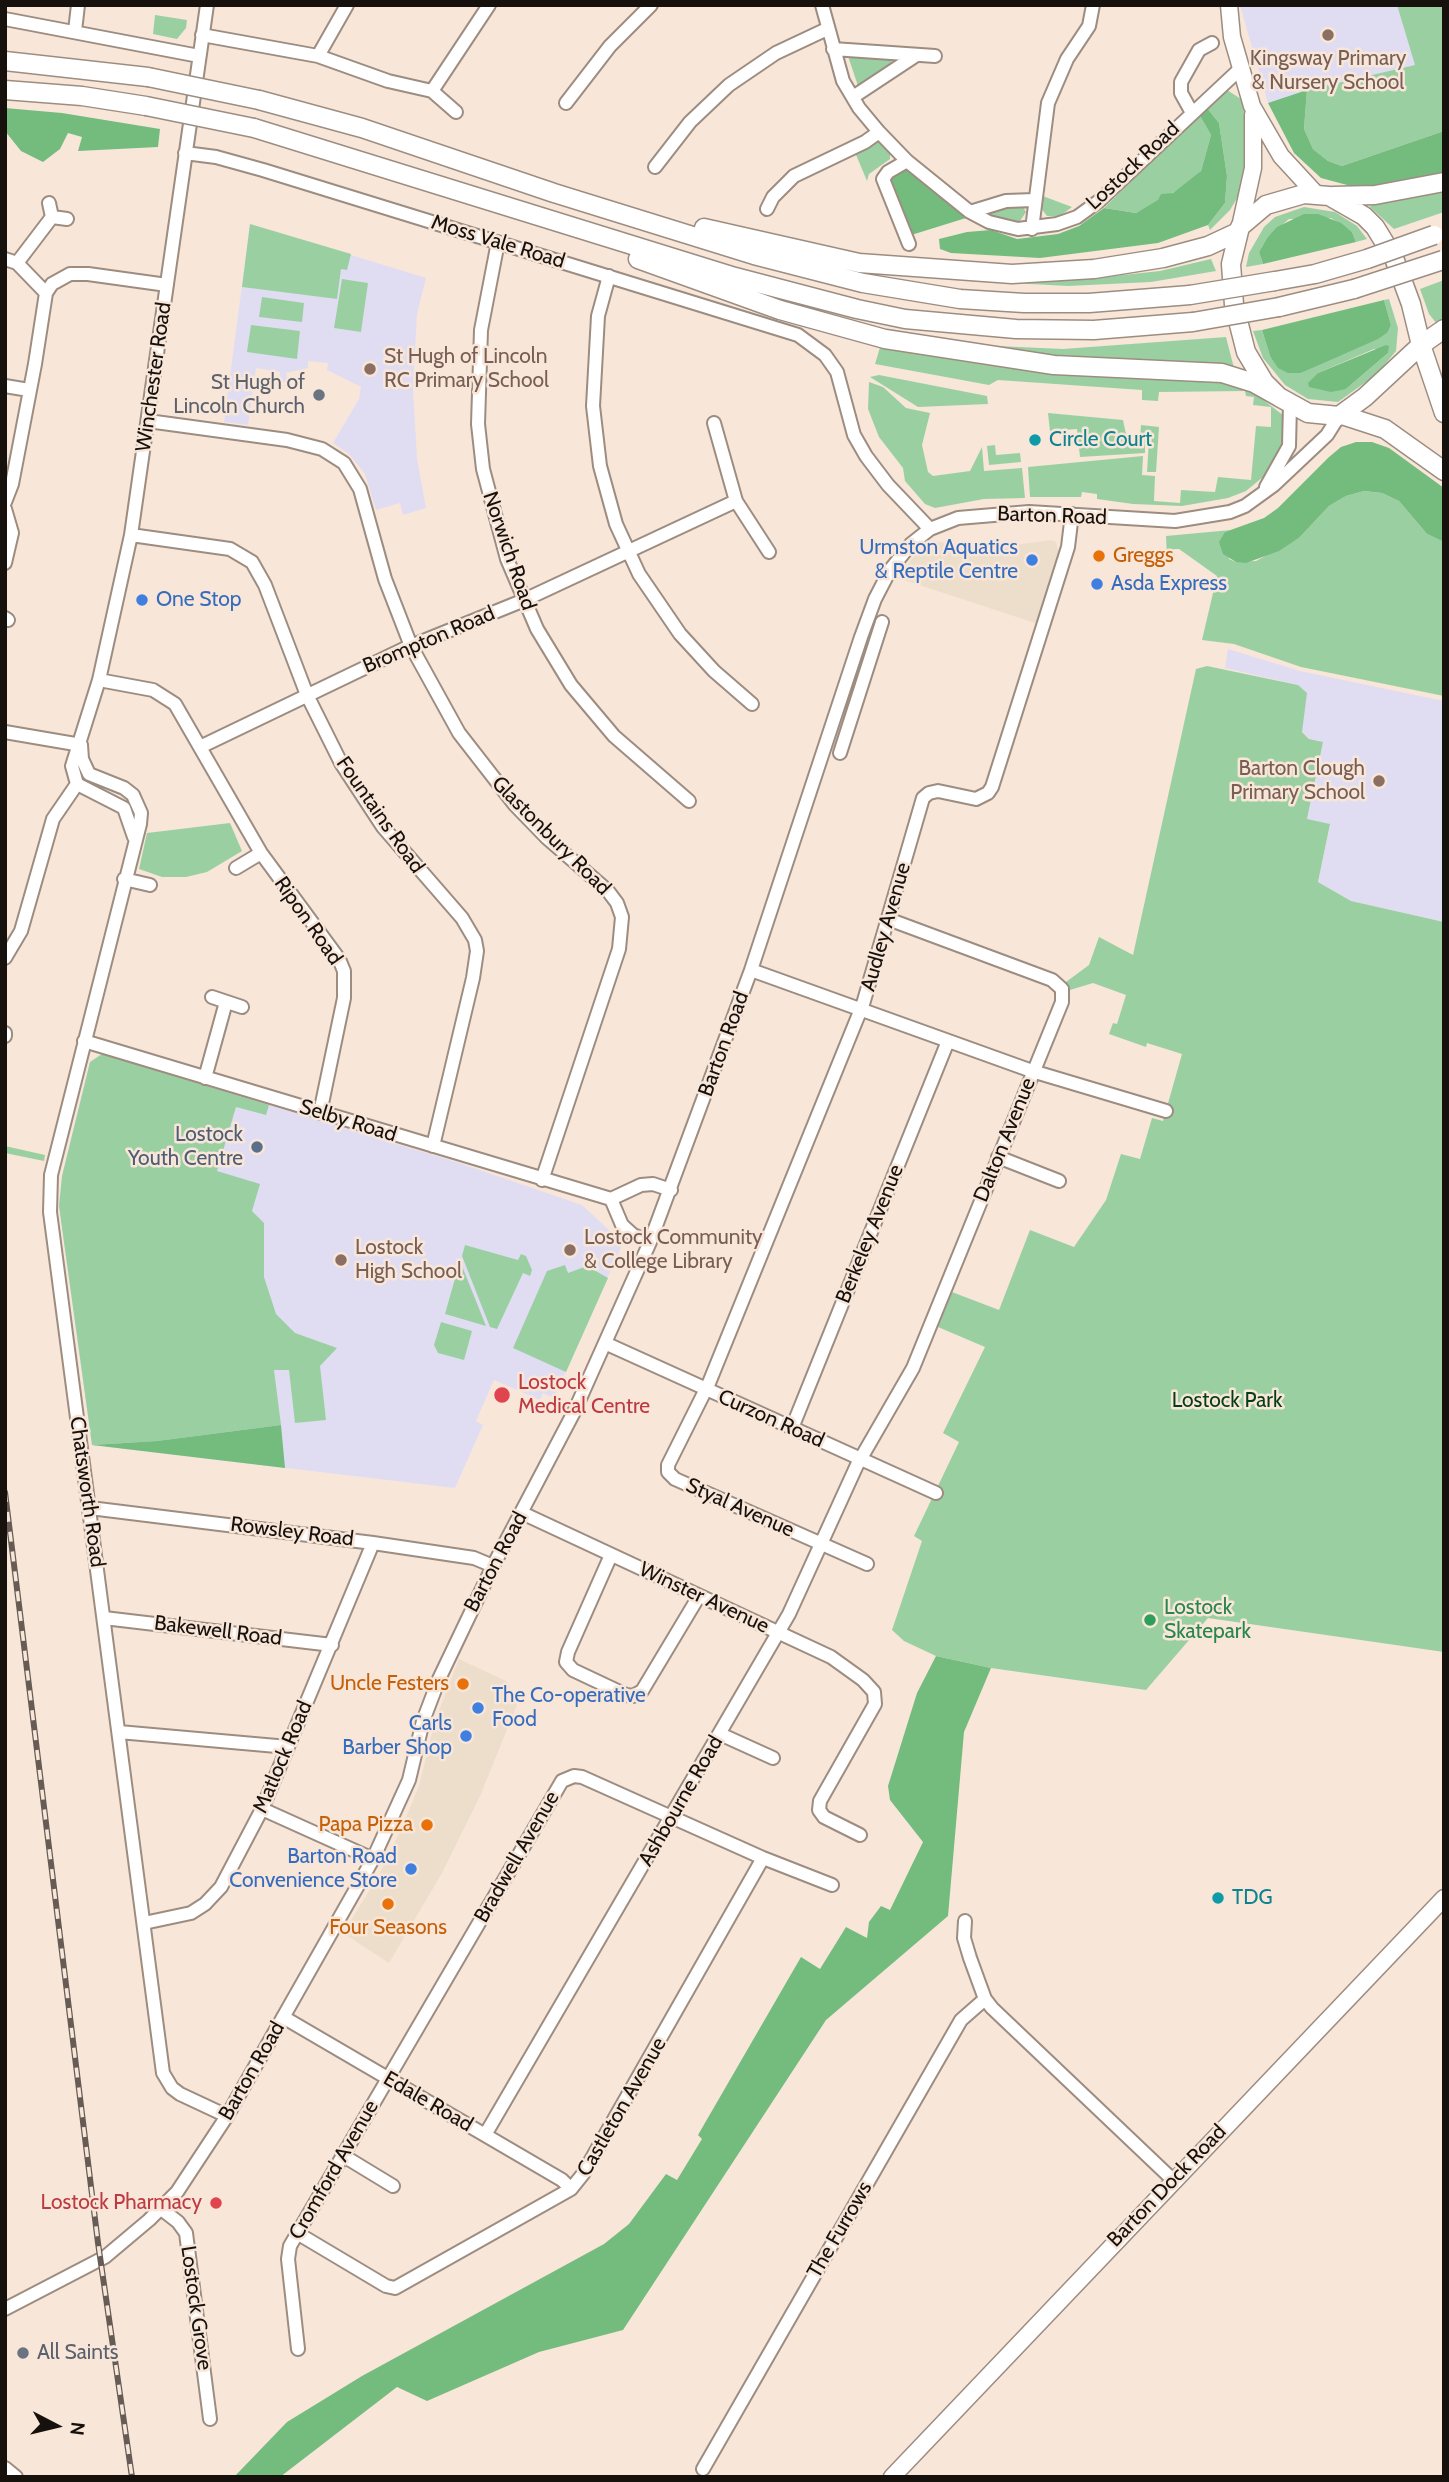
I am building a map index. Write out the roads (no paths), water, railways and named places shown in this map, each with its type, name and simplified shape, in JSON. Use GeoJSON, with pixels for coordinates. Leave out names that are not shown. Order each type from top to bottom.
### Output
{"type":"FeatureCollection","features":[{"type":"Feature","properties":{"kind":"highway"},"geometry":{"type":"LineString","coordinates":[[5,61],[148,77],[259,100],[362,128],[554,193],[802,269],[909,291],[1024,303],[1089,303],[1190,295],[1315,274],[1439,233]]}},
{"type":"Feature","properties":{"kind":"highway"},"geometry":{"type":"LineString","coordinates":[[5,90],[82,96],[254,128],[796,295],[905,318],[1055,330],[1193,322],[1279,307],[1354,289],[1443,260]]}},
{"type":"Feature","properties":{"kind":"highway"},"geometry":{"type":"LineString","coordinates":[[554,193],[805,253],[896,267],[970,272],[1056,272],[1163,258],[1208,246],[1239,229],[1253,214],[1279,199],[1398,192],[1444,182]]}},
{"type":"Feature","properties":{"kind":"highway"},"geometry":{"type":"LineString","coordinates":[[1323,195],[1364,216],[1385,242],[1411,304],[1421,345],[1444,413]]}},
{"type":"Feature","properties":{"kind":"highway"},"geometry":{"type":"LineString","coordinates":[[475,197],[717,289],[884,339],[1054,365],[1222,373],[1254,383],[1284,401],[1318,416],[1340,415],[1385,429],[1444,471]]}},
{"type":"Feature","properties":{"kind":"highway"},"geometry":{"type":"LineString","coordinates":[[1239,229],[1231,264],[1238,324],[1253,367],[1284,401]]}},
{"type":"Feature","properties":{"kind":"highway"},"geometry":{"type":"LineString","coordinates":[[1340,415],[1442,330]]}},
{"type":"Feature","properties":{"kind":"highway"},"geometry":{"type":"LineString","coordinates":[[1444,374],[1441,386],[1444,413]]}},
{"type":"Feature","properties":{"kind":"main road"},"geometry":{"type":"LineString","coordinates":[[1229,5],[1240,69],[1252,106],[1281,156],[1323,195]]}},
{"type":"Feature","properties":{"kind":"main road"},"geometry":{"type":"LineString","coordinates":[[1239,229],[1255,152],[1252,106]]}},
{"type":"Feature","properties":{"kind":"main road","name":"Barton Dock Road"},"geometry":{"type":"LineString","coordinates":[[892,2477],[1444,1898]]}},
{"type":"Feature","properties":{"kind":"street"},"geometry":{"type":"LineString","coordinates":[[75,31],[78,5]]}},
{"type":"Feature","properties":{"kind":"street","name":"Winchester Road"},"geometry":{"type":"LineString","coordinates":[[81,745],[99,680],[131,535],[207,5]]}},
{"type":"Feature","properties":{"kind":"street"},"geometry":{"type":"LineString","coordinates":[[318,56],[347,5]]}},
{"type":"Feature","properties":{"kind":"street"},"geometry":{"type":"LineString","coordinates":[[432,91],[489,5]]}},
{"type":"Feature","properties":{"kind":"street"},"geometry":{"type":"LineString","coordinates":[[566,103],[610,46],[651,5]]}},
{"type":"Feature","properties":{"kind":"street"},"geometry":{"type":"LineString","coordinates":[[822,5],[843,81],[879,132],[907,161],[970,212],[1004,227],[1032,229],[1048,103],[1067,59],[1089,26],[1093,5]]}},
{"type":"Feature","properties":{"kind":"street"},"geometry":{"type":"LineString","coordinates":[[5,19],[199,57]]}},
{"type":"Feature","properties":{"kind":"street"},"geometry":{"type":"LineString","coordinates":[[655,167],[690,122],[729,85],[776,52],[827,29]]}},
{"type":"Feature","properties":{"kind":"street"},"geometry":{"type":"LineString","coordinates":[[202,35],[318,56],[388,80],[432,91],[456,112]]}},
{"type":"Feature","properties":{"kind":"street","name":"Lostock Road"},"geometry":{"type":"LineString","coordinates":[[1191,111],[1181,93],[1181,82],[1199,50],[1212,43]]}},
{"type":"Feature","properties":{"kind":"street"},"geometry":{"type":"LineString","coordinates":[[833,49],[935,57]]}},
{"type":"Feature","properties":{"kind":"street"},"geometry":{"type":"LineString","coordinates":[[853,97],[915,56]]}},
{"type":"Feature","properties":{"kind":"street","name":"Lostock Road"},"geometry":{"type":"LineString","coordinates":[[1032,229],[1077,216],[1098,201],[1191,111],[1240,69]]}},
{"type":"Feature","properties":{"kind":"street"},"geometry":{"type":"LineString","coordinates":[[767,209],[773,197],[794,176],[865,142],[879,132]]}},
{"type":"Feature","properties":{"kind":"street","name":"Moss Vale Road"},"geometry":{"type":"LineString","coordinates":[[185,153],[227,159],[787,330],[808,341],[825,355],[837,372],[854,435],[866,456],[888,485],[930,529]]}},
{"type":"Feature","properties":{"kind":"street"},"geometry":{"type":"LineString","coordinates":[[907,161],[888,172],[883,179],[909,244]]}},
{"type":"Feature","properties":{"kind":"street"},"geometry":{"type":"LineString","coordinates":[[970,212],[1006,201],[1034,200]]}},
{"type":"Feature","properties":{"kind":"street"},"geometry":{"type":"LineString","coordinates":[[49,203],[52,217]]}},
{"type":"Feature","properties":{"kind":"street"},"geometry":{"type":"LineString","coordinates":[[46,293],[11,261],[52,217]]}},
{"type":"Feature","properties":{"kind":"street"},"geometry":{"type":"LineString","coordinates":[[52,217],[66,219]]}},
{"type":"Feature","properties":{"kind":"street","name":"Norwich Road"},"geometry":{"type":"LineString","coordinates":[[498,242],[481,330],[478,424],[493,516],[522,600],[553,657],[591,711],[638,760],[689,801]]}},
{"type":"Feature","properties":{"kind":"street"},"geometry":{"type":"LineString","coordinates":[[5,502],[12,484],[46,293],[58,278],[70,274],[167,285]]}},
{"type":"Feature","properties":{"kind":"street"},"geometry":{"type":"LineString","coordinates":[[609,276],[595,345],[594,426],[607,496],[628,552],[651,594],[680,634],[714,671],[752,704]]}},
{"type":"Feature","properties":{"kind":"street"},"geometry":{"type":"LineString","coordinates":[[5,386],[29,390]]}},
{"type":"Feature","properties":{"kind":"street"},"geometry":{"type":"LineString","coordinates":[[1261,496],[1289,446],[1284,401]]}},
{"type":"Feature","properties":{"kind":"street","name":"Barton Road"},"geometry":{"type":"LineString","coordinates":[[5,2309],[105,2257],[160,2208],[191,2172],[226,2116],[373,1859],[410,1780],[433,1692],[493,1566],[607,1344],[671,1190],[751,970],[861,637],[890,570],[911,544],[930,529],[946,520],[981,514],[1029,512],[1175,521],[1230,512],[1261,496],[1327,435],[1340,415]]}},
{"type":"Feature","properties":{"kind":"street","name":"Glastonbury Road"},"geometry":{"type":"LineString","coordinates":[[148,421],[287,440],[322,449],[344,463],[360,489],[385,579],[411,646],[433,690],[484,767],[547,838],[608,891],[622,917],[619,949],[542,1180]]}},
{"type":"Feature","properties":{"kind":"street"},"geometry":{"type":"LineString","coordinates":[[715,424],[736,501],[769,552]]}},
{"type":"Feature","properties":{"kind":"street","name":"Brompton Road"},"geometry":{"type":"LineString","coordinates":[[200,747],[411,646],[522,600],[736,501]]}},
{"type":"Feature","properties":{"kind":"street"},"geometry":{"type":"LineString","coordinates":[[5,509],[12,533],[5,563]]}},
{"type":"Feature","properties":{"kind":"street","name":"Audley Avenue"},"geometry":{"type":"LineString","coordinates":[[706,1389],[860,1009],[923,799],[929,793],[938,791],[983,798],[992,787],[1069,540],[1072,514]]}},
{"type":"Feature","properties":{"kind":"street","name":"Fountains Road"},"geometry":{"type":"LineString","coordinates":[[131,535],[230,550],[252,562],[265,585],[307,695],[358,791],[421,874],[461,918],[475,940],[477,951],[473,978],[432,1146]]}},
{"type":"Feature","properties":{"kind":"street"},"geometry":{"type":"LineString","coordinates":[[840,753],[882,622]]}},
{"type":"Feature","properties":{"kind":"street"},"geometry":{"type":"LineString","coordinates":[[861,637],[876,642]]}},
{"type":"Feature","properties":{"kind":"street","name":"Ripon Road"},"geometry":{"type":"LineString","coordinates":[[99,680],[153,690],[168,697],[261,853],[338,959],[344,971],[344,998],[320,1113]]}},
{"type":"Feature","properties":{"kind":"street"},"geometry":{"type":"LineString","coordinates":[[836,710],[852,716]]}},
{"type":"Feature","properties":{"kind":"street"},"geometry":{"type":"LineString","coordinates":[[5,732],[81,745],[72,766],[77,784],[124,808],[129,815],[135,839]]}},
{"type":"Feature","properties":{"kind":"street","name":"Chatsworth Road"},"geometry":{"type":"LineString","coordinates":[[81,745],[82,759],[89,775],[124,788],[138,803],[140,824],[124,879],[48,1194],[167,2081],[180,2094],[226,2116]]}},
{"type":"Feature","properties":{"kind":"street"},"geometry":{"type":"LineString","coordinates":[[5,958],[21,931],[53,819],[77,784]]}},
{"type":"Feature","properties":{"kind":"street"},"geometry":{"type":"LineString","coordinates":[[236,867],[261,853]]}},
{"type":"Feature","properties":{"kind":"street"},"geometry":{"type":"LineString","coordinates":[[124,879],[150,885]]}},
{"type":"Feature","properties":{"kind":"street","name":"Dalton Avenue"},"geometry":{"type":"LineString","coordinates":[[861,1460],[913,1368],[1062,1002],[1059,984],[888,919]]}},
{"type":"Feature","properties":{"kind":"street"},"geometry":{"type":"LineString","coordinates":[[751,970],[1032,1071],[1166,1111]]}},
{"type":"Feature","properties":{"kind":"street"},"geometry":{"type":"LineString","coordinates":[[212,998],[242,1007]]}},
{"type":"Feature","properties":{"kind":"street"},"geometry":{"type":"LineString","coordinates":[[205,1077],[226,1002]]}},
{"type":"Feature","properties":{"kind":"street","name":"Selby Road"},"geometry":{"type":"LineString","coordinates":[[85,1041],[611,1199]]}},
{"type":"Feature","properties":{"kind":"street","name":"Berkeley Avenue"},"geometry":{"type":"LineString","coordinates":[[792,1428],[948,1041]]}},
{"type":"Feature","properties":{"kind":"street"},"geometry":{"type":"LineString","coordinates":[[998,1157],[1059,1181]]}},
{"type":"Feature","properties":{"kind":"street"},"geometry":{"type":"LineString","coordinates":[[650,1242],[633,1235],[622,1225],[611,1199],[641,1185],[653,1184],[671,1190]]}},
{"type":"Feature","properties":{"kind":"street","name":"Curzon Road"},"geometry":{"type":"LineString","coordinates":[[607,1344],[936,1493]]}},
{"type":"Feature","properties":{"kind":"street","name":"Styal Avenue"},"geometry":{"type":"LineString","coordinates":[[706,1389],[670,1460],[669,1475],[821,1544]]}},
{"type":"Feature","properties":{"kind":"street","name":"Ashbourne Road"},"geometry":{"type":"LineString","coordinates":[[485,2135],[779,1632],[861,1460]]}},
{"type":"Feature","properties":{"kind":"street","name":"Rowsley Road"},"geometry":{"type":"LineString","coordinates":[[90,1508],[373,1543],[474,1558],[493,1566]]}},
{"type":"Feature","properties":{"kind":"street","name":"Winster Avenue"},"geometry":{"type":"LineString","coordinates":[[522,1513],[841,1662],[863,1680],[875,1697],[873,1708],[819,1805],[824,1817],[860,1835]]}},
{"type":"Feature","properties":{"kind":"street","name":"Matlock Road"},"geometry":{"type":"LineString","coordinates":[[144,1923],[182,1916],[205,1904],[221,1887],[262,1809],[373,1543]]}},
{"type":"Feature","properties":{"kind":"street"},"geometry":{"type":"LineString","coordinates":[[821,1544],[867,1564]]}},
{"type":"Feature","properties":{"kind":"street"},"geometry":{"type":"LineString","coordinates":[[611,1555],[566,1658],[573,1670],[630,1696],[642,1691],[699,1596]]}},
{"type":"Feature","properties":{"kind":"street","name":"Bakewell Road"},"geometry":{"type":"LineString","coordinates":[[104,1618],[332,1645]]}},
{"type":"Feature","properties":{"kind":"street"},"geometry":{"type":"LineString","coordinates":[[119,1732],[288,1747]]}},
{"type":"Feature","properties":{"kind":"street"},"geometry":{"type":"LineString","coordinates":[[720,1734],[772,1758]]}},
{"type":"Feature","properties":{"kind":"street","name":"Bradwell Avenue"},"geometry":{"type":"LineString","coordinates":[[388,2078],[562,1781],[574,1776],[582,1777],[763,1858],[832,1885]]}},
{"type":"Feature","properties":{"kind":"street"},"geometry":{"type":"LineString","coordinates":[[262,1809],[373,1859]]}},
{"type":"Feature","properties":{"kind":"street","name":"Castleton Avenue"},"geometry":{"type":"LineString","coordinates":[[297,2233],[386,2286],[395,2288],[571,2189],[583,2174],[763,1858]]}},
{"type":"Feature","properties":{"kind":"street"},"geometry":{"type":"LineString","coordinates":[[965,1921],[964,1938],[985,1998],[1173,2180]]}},
{"type":"Feature","properties":{"kind":"street","name":"The Furrows"},"geometry":{"type":"LineString","coordinates":[[703,2469],[961,2020],[985,1998]]}},
{"type":"Feature","properties":{"kind":"street","name":"Edale Road"},"geometry":{"type":"LineString","coordinates":[[283,2017],[562,2180],[571,2189]]}},
{"type":"Feature","properties":{"kind":"street","name":"Cromford Avenue"},"geometry":{"type":"LineString","coordinates":[[298,2348],[288,2259],[297,2233],[388,2078]]}},
{"type":"Feature","properties":{"kind":"street"},"geometry":{"type":"LineString","coordinates":[[342,2155],[393,2186]]}},
{"type":"Feature","properties":{"kind":"street","name":"Lostock Grove"},"geometry":{"type":"LineString","coordinates":[[160,2208],[178,2222],[186,2234],[210,2420]]}},
{"type":"Feature","properties":{"kind":"street"},"geometry":{"type":"LineString","coordinates":[[5,2468],[16,2477]]}},
{"type":"Feature","properties":{"kind":"railway"},"geometry":{"type":"LineString","coordinates":[[5,1492],[98,2243],[132,2477]]}},
{"type":"Feature","properties":{"kind":"place","name":"Kingsway Primary & Nursery School"},"geometry":{"type":"Point","coordinates":[1328,35]}},
{"type":"Feature","properties":{"kind":"place","name":"St Hugh of Lincoln RC Primary School"},"geometry":{"type":"Point","coordinates":[370,369]}},
{"type":"Feature","properties":{"kind":"place","name":"St Hugh of Lincoln Church"},"geometry":{"type":"Point","coordinates":[319,395]}},
{"type":"Feature","properties":{"kind":"place","name":"Circle Court"},"geometry":{"type":"Point","coordinates":[1035,440]}},
{"type":"Feature","properties":{"kind":"place","name":"Greggs"},"geometry":{"type":"Point","coordinates":[1099,556]}},
{"type":"Feature","properties":{"kind":"place","name":"Urmston Aquatics & Reptile Centre"},"geometry":{"type":"Point","coordinates":[1032,560]}},
{"type":"Feature","properties":{"kind":"place","name":"Asda Express"},"geometry":{"type":"Point","coordinates":[1097,584]}},
{"type":"Feature","properties":{"kind":"place","name":"One Stop"},"geometry":{"type":"Point","coordinates":[142,600]}},
{"type":"Feature","properties":{"kind":"place","name":"Barton Clough Primary School"},"geometry":{"type":"Point","coordinates":[1379,781]}},
{"type":"Feature","properties":{"kind":"place","name":"Lostock Youth Centre"},"geometry":{"type":"Point","coordinates":[257,1147]}},
{"type":"Feature","properties":{"kind":"place","name":"Lostock Community & College Library"},"geometry":{"type":"Point","coordinates":[570,1250]}},
{"type":"Feature","properties":{"kind":"place","name":"Lostock High School"},"geometry":{"type":"Point","coordinates":[341,1260]}},
{"type":"Feature","properties":{"kind":"place","name":"Lostock Medical Centre"},"geometry":{"type":"Point","coordinates":[502,1395]}},
{"type":"Feature","properties":{"kind":"place","name":"Lostock Skatepark"},"geometry":{"type":"Point","coordinates":[1150,1620]}},
{"type":"Feature","properties":{"kind":"place","name":"Uncle Festers"},"geometry":{"type":"Point","coordinates":[463,1684]}},
{"type":"Feature","properties":{"kind":"place","name":"The Co-operative Food"},"geometry":{"type":"Point","coordinates":[478,1708]}},
{"type":"Feature","properties":{"kind":"place","name":"Carls Barber Shop"},"geometry":{"type":"Point","coordinates":[466,1736]}},
{"type":"Feature","properties":{"kind":"place","name":"Papa Pizza"},"geometry":{"type":"Point","coordinates":[427,1825]}},
{"type":"Feature","properties":{"kind":"place","name":"Barton Road Convenience Store"},"geometry":{"type":"Point","coordinates":[411,1869]}},
{"type":"Feature","properties":{"kind":"place","name":"TDG"},"geometry":{"type":"Point","coordinates":[1218,1898]}},
{"type":"Feature","properties":{"kind":"place","name":"Four Seasons"},"geometry":{"type":"Point","coordinates":[388,1904]}},
{"type":"Feature","properties":{"kind":"place","name":"Lostock Pharmacy"},"geometry":{"type":"Point","coordinates":[216,2203]}},
{"type":"Feature","properties":{"kind":"place","name":"All Saints"},"geometry":{"type":"Point","coordinates":[23,2353]}},
{"type":"Feature","properties":{"kind":"park label","name":"Lostock Park"},"geometry":{"type":"Point","coordinates":[1227,1401]}}]}
